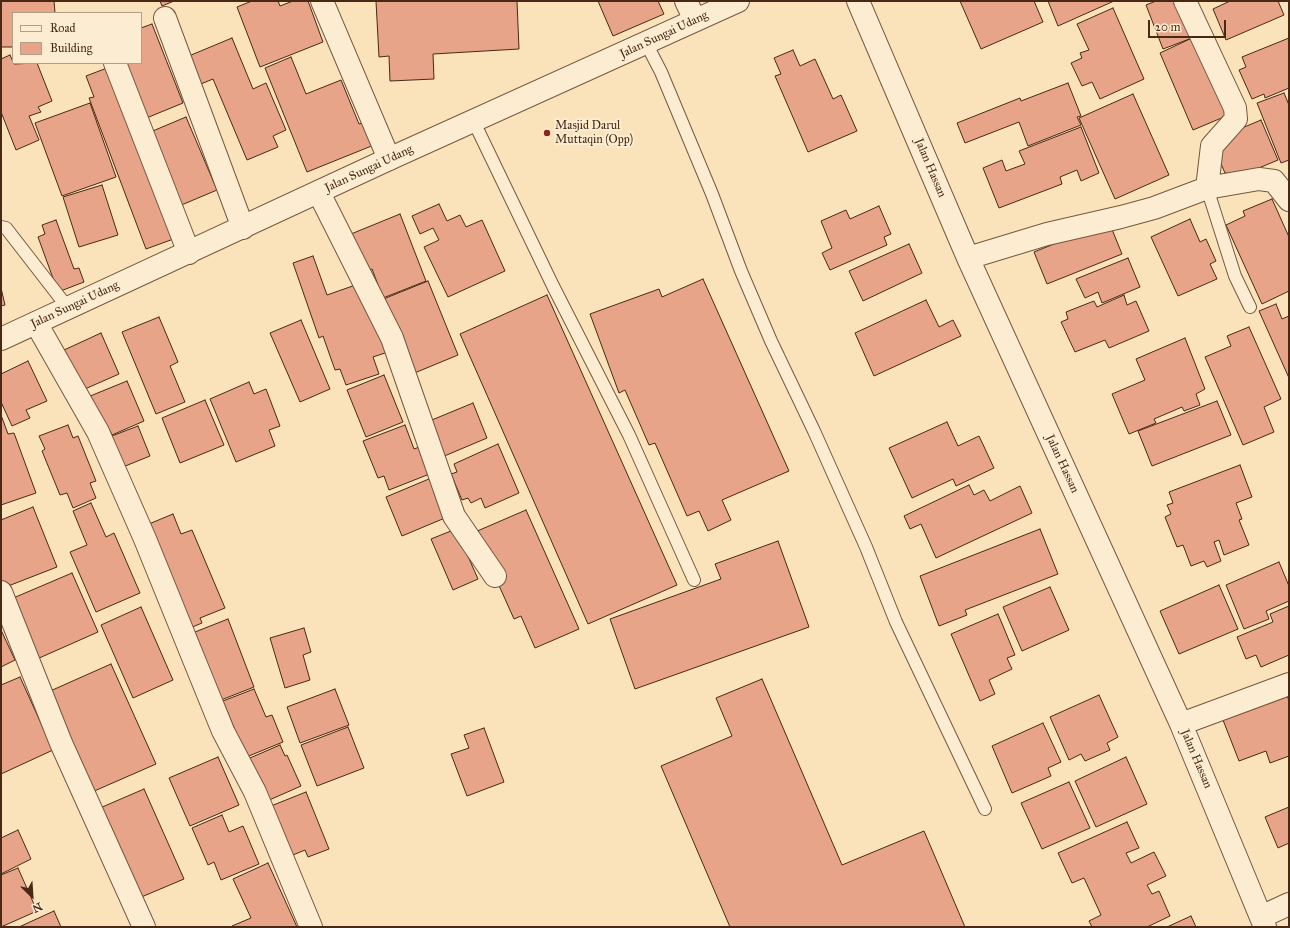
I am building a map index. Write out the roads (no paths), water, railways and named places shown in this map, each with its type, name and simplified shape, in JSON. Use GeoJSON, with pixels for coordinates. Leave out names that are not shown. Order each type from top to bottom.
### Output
{"type":"FeatureCollection","features":[{"type":"Feature","properties":{"kind":"street"},"geometry":{"type":"LineString","coordinates":[[322,1],[389,159]]}},
{"type":"Feature","properties":{"kind":"street"},"geometry":{"type":"LineString","coordinates":[[686,1],[695,20]]}},
{"type":"Feature","properties":{"kind":"street","name":"Jalan Sungai Udang"},"geometry":{"type":"LineString","coordinates":[[1,339],[319,193],[389,159],[474,122],[738,1]]}},
{"type":"Feature","properties":{"kind":"street","name":"Jalan Hassan"},"geometry":{"type":"LineString","coordinates":[[858,1],[968,258],[1181,724],[1263,922]]}},
{"type":"Feature","properties":{"kind":"street"},"geometry":{"type":"LineString","coordinates":[[1185,1],[1235,108],[1236,119],[1212,146],[1207,188]]}},
{"type":"Feature","properties":{"kind":"street"},"geometry":{"type":"LineString","coordinates":[[165,18],[243,228]]}},
{"type":"Feature","properties":{"kind":"street"},"geometry":{"type":"LineString","coordinates":[[115,64],[188,253]]}},
{"type":"Feature","properties":{"kind":"street"},"geometry":{"type":"LineString","coordinates":[[968,258],[1047,234],[1141,212],[1207,188],[1259,179],[1274,182],[1289,200]]}},
{"type":"Feature","properties":{"kind":"street"},"geometry":{"type":"LineString","coordinates":[[319,193],[392,338],[454,516],[495,576]]}},
{"type":"Feature","properties":{"kind":"street"},"geometry":{"type":"LineString","coordinates":[[36,323],[98,432],[145,539],[223,731],[255,792],[311,927]]}},
{"type":"Feature","properties":{"kind":"street"},"geometry":{"type":"LineString","coordinates":[[1,592],[61,742],[144,927]]}},
{"type":"Feature","properties":{"kind":"street"},"geometry":{"type":"LineString","coordinates":[[1181,724],[1289,684]]}},
{"type":"Feature","properties":{"kind":"street"},"geometry":{"type":"LineString","coordinates":[[1263,922],[1289,904]]}},
{"type":"Feature","properties":{"kind":"lane"},"geometry":{"type":"LineString","coordinates":[[646,43],[661,72],[765,327],[814,430],[866,547],[896,622],[985,809]]}},
{"type":"Feature","properties":{"kind":"lane"},"geometry":{"type":"LineString","coordinates":[[474,122],[553,286],[629,435],[694,580]]}},
{"type":"Feature","properties":{"kind":"lane"},"geometry":{"type":"LineString","coordinates":[[1207,188],[1235,276],[1250,307]]}},
{"type":"Feature","properties":{"kind":"lane"},"geometry":{"type":"LineString","coordinates":[[1,227],[6,228],[68,308]]}},
{"type":"Feature","properties":{"kind":"place","name":"Masjid Darul Muttaqin (Opp)"},"geometry":{"type":"Point","coordinates":[547,133]}}]}
